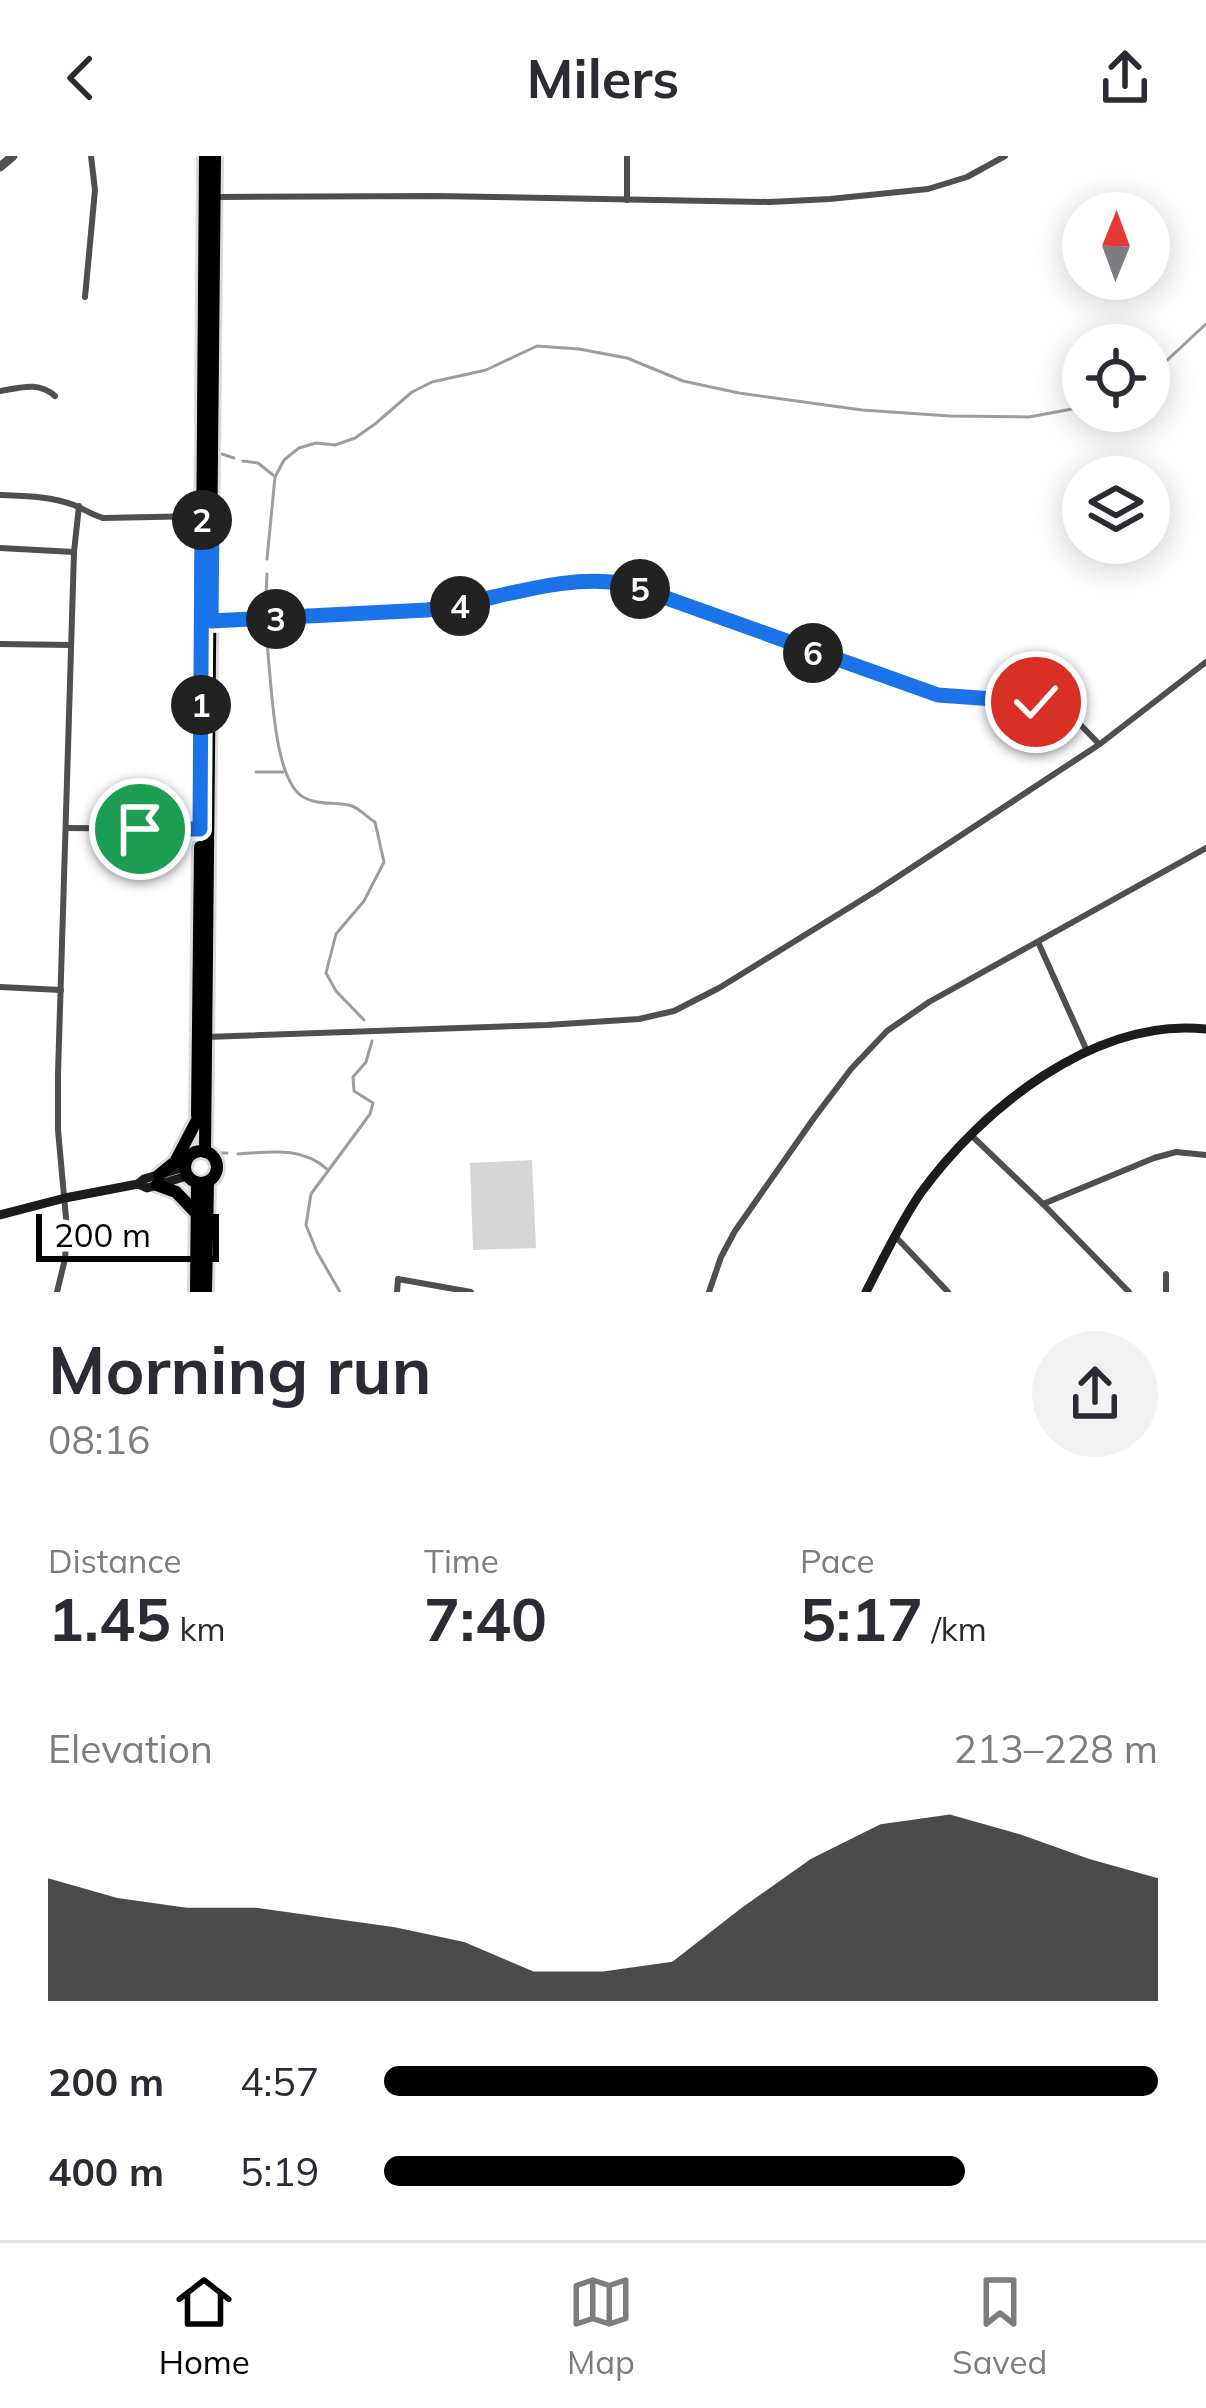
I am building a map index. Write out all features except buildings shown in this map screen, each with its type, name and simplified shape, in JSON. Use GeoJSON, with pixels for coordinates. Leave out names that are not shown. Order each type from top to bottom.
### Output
{"type":"FeatureCollection","features":[{"type":"Feature","properties":{"kind":"main road"},"geometry":{"type":"LineString","coordinates":[[209,267],[214,197],[210,156]]}},
{"type":"Feature","properties":{"kind":"main road"},"geometry":{"type":"LineString","coordinates":[[201,1152],[197,1120],[202,1037],[200,829],[210,156]]}},
{"type":"Feature","properties":{"kind":"main road"},"geometry":{"type":"LineString","coordinates":[[201,1152],[211,621],[207,516]]}},
{"type":"Feature","properties":{"kind":"main road"},"geometry":{"type":"LineString","coordinates":[[866,1292],[922,1192],[971,1136],[1026,1089],[1088,1051],[1128,1036],[1156,1029],[1206,1029]]}},
{"type":"Feature","properties":{"kind":"main road"},"geometry":{"type":"LineString","coordinates":[[0,1215],[138,1184],[147,1188],[175,1162],[197,1120]]}},
{"type":"Feature","properties":{"kind":"main road"},"geometry":{"type":"LineString","coordinates":[[158,1180],[194,1177],[216,1174],[217,1166],[212,1156],[201,1152],[188,1158],[194,1177],[206,1292]]}},
{"type":"Feature","properties":{"kind":"main road"},"geometry":{"type":"LineString","coordinates":[[194,1177],[196,1292]]}},
{"type":"Feature","properties":{"kind":"main road"},"geometry":{"type":"LineString","coordinates":[[158,1180],[183,1197],[196,1214]]}},
{"type":"Feature","properties":{"kind":"street"},"geometry":{"type":"LineString","coordinates":[[0,167],[13,156]]}},
{"type":"Feature","properties":{"kind":"street"},"geometry":{"type":"LineString","coordinates":[[86,297],[95,190],[91,156]]}},
{"type":"Feature","properties":{"kind":"street"},"geometry":{"type":"LineString","coordinates":[[627,156],[628,200]]}},
{"type":"Feature","properties":{"kind":"street"},"geometry":{"type":"LineString","coordinates":[[214,197],[770,202],[928,189],[967,177],[1006,156]]}},
{"type":"Feature","properties":{"kind":"street"},"geometry":{"type":"LineString","coordinates":[[0,391],[34,385],[55,396]]}},
{"type":"Feature","properties":{"kind":"street"},"geometry":{"type":"LineString","coordinates":[[0,495],[41,496],[103,518],[207,516]]}},
{"type":"Feature","properties":{"kind":"street"},"geometry":{"type":"LineString","coordinates":[[57,1292],[67,1229],[58,1130],[79,506]]}},
{"type":"Feature","properties":{"kind":"street"},"geometry":{"type":"LineString","coordinates":[[0,548],[74,552]]}},
{"type":"Feature","properties":{"kind":"street"},"geometry":{"type":"LineString","coordinates":[[211,621],[427,610],[604,580],[627,584],[938,695],[1054,706],[1071,715],[1100,744]]}},
{"type":"Feature","properties":{"kind":"street"},"geometry":{"type":"LineString","coordinates":[[0,644],[71,645]]}},
{"type":"Feature","properties":{"kind":"street"},"geometry":{"type":"LineString","coordinates":[[202,1037],[547,1025],[639,1019],[674,1010],[719,988],[876,891],[1100,744],[1206,662]]}},
{"type":"Feature","properties":{"kind":"street"},"geometry":{"type":"LineString","coordinates":[[67,828],[200,829]]}},
{"type":"Feature","properties":{"kind":"street"},"geometry":{"type":"LineString","coordinates":[[710,1292],[735,1231],[769,1179],[851,1069],[887,1031],[929,1002],[1206,848]]}},
{"type":"Feature","properties":{"kind":"street"},"geometry":{"type":"LineString","coordinates":[[1037,941],[1088,1051]]}},
{"type":"Feature","properties":{"kind":"street"},"geometry":{"type":"LineString","coordinates":[[0,987],[61,990]]}},
{"type":"Feature","properties":{"kind":"street"},"geometry":{"type":"LineString","coordinates":[[971,1136],[1129,1292]]}},
{"type":"Feature","properties":{"kind":"street"},"geometry":{"type":"LineString","coordinates":[[1043,1204],[1154,1158],[1176,1153],[1206,1155]]}},
{"type":"Feature","properties":{"kind":"street"},"geometry":{"type":"LineString","coordinates":[[895,1236],[947,1292]]}},
{"type":"Feature","properties":{"kind":"street"},"geometry":{"type":"LineString","coordinates":[[1166,1274],[1166,1292]]}},
{"type":"Feature","properties":{"kind":"street"},"geometry":{"type":"LineString","coordinates":[[397,1292],[398,1279],[472,1292]]}},
{"type":"Feature","properties":{"kind":"shaded area"},"geometry":{"type":"Polygon","coordinates":[[[532,1160],[536,1248],[473,1250],[470,1163],[532,1160]]]}},
{"type":"Feature","properties":{"kind":"waterway"},"geometry":{"type":"LineString","coordinates":[[1170,357],[1206,324]]}},
{"type":"Feature","properties":{"kind":"waterway"},"geometry":{"type":"LineString","coordinates":[[267,559],[275,477],[284,460],[299,448],[355,438],[412,392],[432,382],[486,370],[537,346],[627,358],[683,381],[739,393],[862,410],[1029,417],[1062,411]]}},
{"type":"Feature","properties":{"kind":"waterway"},"geometry":{"type":"LineString","coordinates":[[222,454],[234,458]]}},
{"type":"Feature","properties":{"kind":"waterway"},"geometry":{"type":"LineString","coordinates":[[243,461],[258,463],[273,475]]}},
{"type":"Feature","properties":{"kind":"waterway"},"geometry":{"type":"LineString","coordinates":[[265,614],[267,574]]}},
{"type":"Feature","properties":{"kind":"waterway"},"geometry":{"type":"LineString","coordinates":[[265,628],[274,721],[294,788],[311,800],[352,806],[375,822],[384,862],[364,901],[336,934],[326,973],[364,1020]]}},
{"type":"Feature","properties":{"kind":"waterway"},"geometry":{"type":"LineString","coordinates":[[256,772],[283,772]]}},
{"type":"Feature","properties":{"kind":"waterway"},"geometry":{"type":"LineString","coordinates":[[340,1292],[306,1225],[311,1194],[370,1114],[373,1103],[354,1091],[353,1077],[366,1062],[372,1041]]}},
{"type":"Feature","properties":{"kind":"waterway"},"geometry":{"type":"LineString","coordinates":[[214,1153],[227,1153]]}},
{"type":"Feature","properties":{"kind":"waterway"},"geometry":{"type":"LineString","coordinates":[[238,1154],[296,1154],[327,1169]]}},
{"type":"Feature","properties":{"kind":"route"},"geometry":{"type":"LineString","coordinates":[[140,829],[200,829],[202,516],[212,516],[211,621],[427,610],[604,580],[627,584],[938,695],[1036,702]]}}]}
